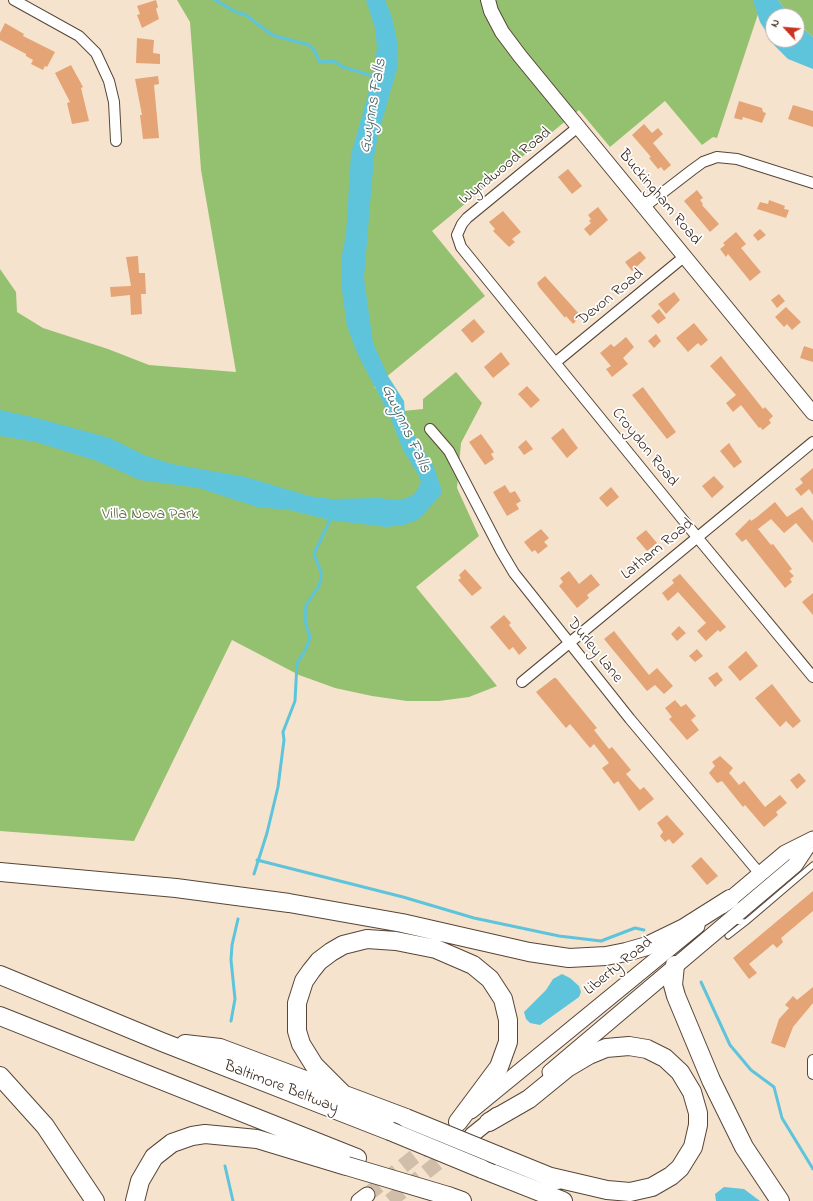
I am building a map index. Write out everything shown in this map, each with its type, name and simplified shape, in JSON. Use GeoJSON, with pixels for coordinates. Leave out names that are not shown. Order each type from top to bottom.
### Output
{"type":"FeatureCollection","features":[{"type":"Feature","properties":{"kind":"highway"},"geometry":{"type":"LineString","coordinates":[[0,872],[176,888],[288,903],[402,923],[530,952],[569,958],[606,956],[647,946],[684,928],[730,899]]}},
{"type":"Feature","properties":{"kind":"highway"},"geometry":{"type":"LineString","coordinates":[[342,1093],[314,1065],[301,1044],[297,1031],[297,1003],[302,986],[310,971],[319,961],[331,952],[354,941],[366,939],[396,941],[436,949],[473,965],[490,979],[502,999],[508,1020],[508,1042],[499,1067],[455,1124]]}},
{"type":"Feature","properties":{"kind":"highway"},"geometry":{"type":"LineString","coordinates":[[675,965],[673,985],[676,996],[714,1086],[744,1147],[780,1201]]}},
{"type":"Feature","properties":{"kind":"highway","name":"Baltimore Beltway"},"geometry":{"type":"LineString","coordinates":[[0,975],[162,1042],[390,1131],[563,1201]]}},
{"type":"Feature","properties":{"kind":"highway"},"geometry":{"type":"LineString","coordinates":[[0,1016],[352,1162],[455,1198]]}},
{"type":"Feature","properties":{"kind":"highway"},"geometry":{"type":"LineString","coordinates":[[162,1042],[220,1048],[406,1118],[606,1201]]}},
{"type":"Feature","properties":{"kind":"highway"},"geometry":{"type":"LineString","coordinates":[[489,1122],[529,1099],[567,1068],[589,1055],[606,1048],[629,1046],[647,1049],[665,1058],[688,1082],[698,1113],[698,1125],[692,1147],[680,1168],[672,1176],[652,1187],[630,1192],[607,1190],[547,1176]]}},
{"type":"Feature","properties":{"kind":"highway"},"geometry":{"type":"LineString","coordinates":[[0,1076],[45,1126],[95,1201]]}},
{"type":"Feature","properties":{"kind":"highway"},"geometry":{"type":"LineString","coordinates":[[135,1201],[140,1181],[154,1157],[172,1143],[192,1136],[205,1134],[257,1139],[352,1162]]}},
{"type":"Feature","properties":{"kind":"main road","name":"Liberty Road"},"geometry":{"type":"LineString","coordinates":[[455,1124],[785,853],[812,840]]}},
{"type":"Feature","properties":{"kind":"main road","name":"Liberty Road"},"geometry":{"type":"LineString","coordinates":[[472,1135],[795,864],[812,840]]}},
{"type":"Feature","properties":{"kind":"street"},"geometry":{"type":"LineString","coordinates":[[14,0],[79,36],[96,53],[109,81],[114,102],[116,142]]}},
{"type":"Feature","properties":{"kind":"street","name":"Buckingham Road"},"geometry":{"type":"LineString","coordinates":[[488,0],[491,11],[502,32],[813,413]]}},
{"type":"Feature","properties":{"kind":"street","name":"Wyndwood Road"},"geometry":{"type":"LineString","coordinates":[[457,235],[462,224],[467,218],[578,127]]}},
{"type":"Feature","properties":{"kind":"street"},"geometry":{"type":"LineString","coordinates":[[644,207],[703,162],[717,157],[737,159],[813,183]]}},
{"type":"Feature","properties":{"kind":"street","name":"Croydon Road"},"geometry":{"type":"LineString","coordinates":[[457,235],[461,247],[556,362],[697,538],[813,677]]}},
{"type":"Feature","properties":{"kind":"street","name":"Devon Road"},"geometry":{"type":"LineString","coordinates":[[556,362],[685,256]]}},
{"type":"Feature","properties":{"kind":"street","name":"Durley Lane"},"geometry":{"type":"LineString","coordinates":[[430,429],[449,451],[500,551],[514,573],[568,643],[760,874]]}},
{"type":"Feature","properties":{"kind":"street","name":"Latham Road"},"geometry":{"type":"LineString","coordinates":[[522,682],[813,442]]}},
{"type":"Feature","properties":{"kind":"street"},"geometry":{"type":"LineString","coordinates":[[813,1060],[813,1074]]}},
{"type":"Feature","properties":{"kind":"lane"},"geometry":{"type":"LineString","coordinates":[[728,936],[813,865]]}},
{"type":"Feature","properties":{"kind":"lane"},"geometry":{"type":"LineString","coordinates":[[728,920],[746,922]]}},
{"type":"Feature","properties":{"kind":"green space","name":"Villa Nova Park"},"geometry":{"type":"Polygon","coordinates":[[[177,0],[777,0],[758,14],[717,138],[713,137],[702,145],[665,101],[610,147],[579,110],[432,231],[485,296],[374,387],[403,411],[423,409],[423,399],[456,372],[482,403],[461,443],[457,488],[479,536],[416,587],[497,686],[469,697],[439,701],[407,701],[372,696],[335,688],[299,675],[232,640],[134,841],[0,831],[0,269],[16,292],[17,312],[43,328],[108,349],[149,365],[236,372],[201,170],[190,22],[177,0]]]}},
{"type":"Feature","properties":{"kind":"green space"},"geometry":{"type":"Polygon","coordinates":[[[778,0],[813,0],[813,37],[805,30],[805,8],[784,8],[778,0]]]}},
{"type":"Feature","properties":{"kind":"water","name":"Gwynns Falls"},"geometry":{"type":"Polygon","coordinates":[[[366,0],[385,0],[392,17],[398,45],[397,69],[378,135],[374,157],[364,278],[373,343],[388,376],[404,401],[405,414],[412,432],[434,467],[442,491],[440,496],[419,519],[404,525],[386,527],[329,520],[289,510],[257,507],[199,488],[140,480],[97,461],[36,442],[0,436],[0,410],[37,418],[110,438],[144,455],[172,464],[246,477],[309,496],[332,499],[380,498],[394,500],[408,498],[415,493],[421,483],[419,476],[403,450],[388,412],[358,355],[347,326],[341,283],[341,260],[346,234],[351,154],[373,77],[377,48],[375,28],[366,0]]]}},
{"type":"Feature","properties":{"kind":"water"},"geometry":{"type":"Polygon","coordinates":[[[753,0],[778,0],[784,8],[765,8],[765,30],[760,22],[753,0]]]}},
{"type":"Feature","properties":{"kind":"water"},"geometry":{"type":"Polygon","coordinates":[[[805,30],[813,37],[813,69],[788,59],[777,48],[805,48],[805,30]]]}},
{"type":"Feature","properties":{"kind":"water"},"geometry":{"type":"Polygon","coordinates":[[[562,974],[570,978],[579,986],[581,992],[579,997],[540,1025],[530,1023],[526,1019],[524,1012],[546,990],[553,979],[562,974]]]}},
{"type":"Feature","properties":{"kind":"water"},"geometry":{"type":"Polygon","coordinates":[[[724,1187],[744,1189],[760,1201],[716,1201],[715,1194],[724,1187]]]}},
{"type":"Feature","properties":{"kind":"building"},"geometry":{"type":"Polygon","coordinates":[[[156,0],[158,7],[156,9],[159,19],[142,28],[137,15],[140,14],[137,6],[156,0]]]}},
{"type":"Feature","properties":{"kind":"building"},"geometry":{"type":"Polygon","coordinates":[[[5,23],[24,34],[23,36],[55,52],[47,67],[45,66],[43,70],[31,64],[33,60],[26,56],[26,54],[0,40],[0,33],[5,23]]]}},
{"type":"Feature","properties":{"kind":"building"},"geometry":{"type":"Polygon","coordinates":[[[137,38],[154,40],[153,53],[160,54],[160,64],[136,63],[137,38]]]}},
{"type":"Feature","properties":{"kind":"building"},"geometry":{"type":"Polygon","coordinates":[[[71,65],[83,87],[81,88],[89,121],[72,124],[67,103],[70,102],[55,73],[71,65]]]}},
{"type":"Feature","properties":{"kind":"building"},"geometry":{"type":"Polygon","coordinates":[[[158,76],[159,84],[154,85],[159,138],[143,139],[140,115],[142,115],[135,79],[158,76]]]}},
{"type":"Feature","properties":{"kind":"building"},"geometry":{"type":"Polygon","coordinates":[[[739,101],[762,108],[763,112],[766,113],[762,123],[743,117],[742,120],[734,118],[739,101]]]}},
{"type":"Feature","properties":{"kind":"building"},"geometry":{"type":"Polygon","coordinates":[[[793,105],[813,111],[813,127],[788,119],[793,105]]]}},
{"type":"Feature","properties":{"kind":"building"},"geometry":{"type":"Polygon","coordinates":[[[644,124],[652,133],[658,128],[663,134],[653,143],[671,165],[664,171],[661,167],[658,169],[649,158],[651,157],[632,135],[644,124]]]}},
{"type":"Feature","properties":{"kind":"building"},"geometry":{"type":"Polygon","coordinates":[[[568,169],[582,186],[572,194],[558,177],[568,169]]]}},
{"type":"Feature","properties":{"kind":"building"},"geometry":{"type":"Polygon","coordinates":[[[697,190],[703,198],[700,200],[703,204],[702,205],[719,224],[710,232],[684,201],[697,190]]]}},
{"type":"Feature","properties":{"kind":"building"},"geometry":{"type":"Polygon","coordinates":[[[769,200],[785,206],[784,209],[789,210],[786,218],[757,209],[760,202],[768,204],[769,200]]]}},
{"type":"Feature","properties":{"kind":"building"},"geometry":{"type":"Polygon","coordinates":[[[598,207],[608,220],[590,236],[584,229],[591,223],[589,221],[591,219],[588,215],[598,207]]]}},
{"type":"Feature","properties":{"kind":"building"},"geometry":{"type":"Polygon","coordinates":[[[503,211],[521,232],[512,239],[515,242],[509,247],[493,231],[495,229],[489,222],[503,211]]]}},
{"type":"Feature","properties":{"kind":"building"},"geometry":{"type":"Polygon","coordinates":[[[760,229],[766,235],[758,241],[753,235],[760,229]]]}},
{"type":"Feature","properties":{"kind":"building"},"geometry":{"type":"Polygon","coordinates":[[[736,232],[746,244],[741,248],[761,272],[750,281],[728,254],[726,257],[720,249],[725,245],[723,243],[736,232]]]}},
{"type":"Feature","properties":{"kind":"building"},"geometry":{"type":"Polygon","coordinates":[[[640,251],[646,258],[632,271],[625,262],[640,251]]]}},
{"type":"Feature","properties":{"kind":"building"},"geometry":{"type":"Polygon","coordinates":[[[138,256],[139,273],[145,273],[146,294],[141,294],[142,314],[131,315],[130,295],[111,297],[110,287],[131,286],[126,257],[138,256]]]}},
{"type":"Feature","properties":{"kind":"building"},"geometry":{"type":"Polygon","coordinates":[[[545,276],[581,316],[573,324],[566,316],[565,318],[539,287],[537,283],[545,276]]]}},
{"type":"Feature","properties":{"kind":"building"},"geometry":{"type":"Polygon","coordinates":[[[674,292],[680,300],[666,314],[658,304],[674,292]]]}},
{"type":"Feature","properties":{"kind":"building"},"geometry":{"type":"Polygon","coordinates":[[[779,294],[785,301],[777,308],[771,300],[779,294]]]}},
{"type":"Feature","properties":{"kind":"building"},"geometry":{"type":"Polygon","coordinates":[[[786,307],[801,322],[792,330],[787,324],[784,327],[775,317],[786,307]]]}},
{"type":"Feature","properties":{"kind":"building"},"geometry":{"type":"Polygon","coordinates":[[[659,309],[666,318],[658,324],[651,316],[659,309]]]}},
{"type":"Feature","properties":{"kind":"building"},"geometry":{"type":"Polygon","coordinates":[[[474,319],[485,332],[472,343],[461,330],[474,319]]]}},
{"type":"Feature","properties":{"kind":"building"},"geometry":{"type":"Polygon","coordinates":[[[694,323],[708,340],[701,346],[698,343],[688,352],[676,338],[694,323]]]}},
{"type":"Feature","properties":{"kind":"building"},"geometry":{"type":"Polygon","coordinates":[[[656,334],[661,341],[654,348],[648,341],[656,334]]]}},
{"type":"Feature","properties":{"kind":"building"},"geometry":{"type":"Polygon","coordinates":[[[626,337],[634,347],[623,358],[628,364],[612,377],[606,369],[611,366],[600,353],[611,344],[614,347],[626,337]]]}},
{"type":"Feature","properties":{"kind":"building"},"geometry":{"type":"Polygon","coordinates":[[[804,346],[813,349],[813,362],[800,358],[804,346]]]}},
{"type":"Feature","properties":{"kind":"building"},"geometry":{"type":"Polygon","coordinates":[[[501,352],[510,364],[493,378],[484,367],[501,352]]]}},
{"type":"Feature","properties":{"kind":"building"},"geometry":{"type":"Polygon","coordinates":[[[721,356],[763,409],[765,407],[773,416],[769,420],[771,423],[763,430],[760,427],[759,428],[741,405],[733,412],[726,403],[736,395],[710,366],[721,356]]]}},
{"type":"Feature","properties":{"kind":"building"},"geometry":{"type":"Polygon","coordinates":[[[527,386],[540,400],[531,408],[518,394],[527,386]]]}},
{"type":"Feature","properties":{"kind":"building"},"geometry":{"type":"Polygon","coordinates":[[[643,387],[676,432],[667,439],[632,395],[643,387]]]}},
{"type":"Feature","properties":{"kind":"building"},"geometry":{"type":"Polygon","coordinates":[[[563,428],[578,448],[567,458],[551,438],[563,428]]]}},
{"type":"Feature","properties":{"kind":"building"},"geometry":{"type":"Polygon","coordinates":[[[481,434],[494,452],[491,454],[494,459],[485,465],[469,442],[481,434]]]}},
{"type":"Feature","properties":{"kind":"building"},"geometry":{"type":"Polygon","coordinates":[[[526,440],[533,449],[524,455],[518,447],[526,440]]]}},
{"type":"Feature","properties":{"kind":"building"},"geometry":{"type":"Polygon","coordinates":[[[729,443],[742,462],[734,468],[720,451],[729,443]]]}},
{"type":"Feature","properties":{"kind":"building"},"geometry":{"type":"Polygon","coordinates":[[[813,468],[813,495],[809,489],[801,496],[795,489],[803,483],[800,479],[813,468]]]}},
{"type":"Feature","properties":{"kind":"building"},"geometry":{"type":"Polygon","coordinates":[[[714,476],[724,487],[712,498],[702,486],[714,476]]]}},
{"type":"Feature","properties":{"kind":"building"},"geometry":{"type":"Polygon","coordinates":[[[505,485],[510,493],[515,491],[521,501],[516,504],[519,509],[507,516],[493,492],[505,485]]]}},
{"type":"Feature","properties":{"kind":"building"},"geometry":{"type":"Polygon","coordinates":[[[611,487],[619,497],[607,507],[599,498],[611,487]]]}},
{"type":"Feature","properties":{"kind":"building"},"geometry":{"type":"Polygon","coordinates":[[[775,502],[787,517],[802,507],[813,521],[813,543],[796,523],[784,533],[771,519],[758,529],[771,545],[773,544],[792,569],[789,571],[794,576],[790,579],[792,582],[785,588],[746,539],[742,542],[735,534],[750,519],[751,521],[757,517],[775,502]]]}},
{"type":"Feature","properties":{"kind":"building"},"geometry":{"type":"Polygon","coordinates":[[[541,529],[549,538],[544,542],[548,546],[538,554],[535,550],[532,552],[524,542],[541,529]]]}},
{"type":"Feature","properties":{"kind":"building"},"geometry":{"type":"Polygon","coordinates":[[[646,530],[657,543],[647,551],[636,538],[646,530]]]}},
{"type":"Feature","properties":{"kind":"building"},"geometry":{"type":"Polygon","coordinates":[[[465,569],[482,588],[472,596],[458,580],[461,578],[459,575],[465,569]]]}},
{"type":"Feature","properties":{"kind":"building"},"geometry":{"type":"Polygon","coordinates":[[[569,571],[579,584],[591,574],[600,585],[587,595],[589,598],[577,608],[559,586],[563,582],[560,578],[569,571]]]}},
{"type":"Feature","properties":{"kind":"building"},"geometry":{"type":"Polygon","coordinates":[[[680,574],[726,627],[720,632],[718,630],[706,641],[697,631],[706,623],[678,592],[668,601],[662,593],[674,583],[672,580],[680,574]]]}},
{"type":"Feature","properties":{"kind":"building"},"geometry":{"type":"Polygon","coordinates":[[[813,593],[813,615],[802,602],[813,593]]]}},
{"type":"Feature","properties":{"kind":"building"},"geometry":{"type":"Polygon","coordinates":[[[504,615],[511,623],[509,625],[527,648],[519,655],[513,647],[509,650],[490,627],[504,615]]]}},
{"type":"Feature","properties":{"kind":"building"},"geometry":{"type":"Polygon","coordinates":[[[679,626],[686,633],[677,641],[671,634],[679,626]]]}},
{"type":"Feature","properties":{"kind":"building"},"geometry":{"type":"Polygon","coordinates":[[[614,631],[649,675],[657,668],[673,686],[664,694],[655,685],[647,691],[604,639],[614,631]]]}},
{"type":"Feature","properties":{"kind":"building"},"geometry":{"type":"Polygon","coordinates":[[[697,649],[703,656],[695,662],[689,656],[697,649]]]}},
{"type":"Feature","properties":{"kind":"building"},"geometry":{"type":"Polygon","coordinates":[[[746,651],[758,666],[740,681],[728,667],[746,651]]]}},
{"type":"Feature","properties":{"kind":"building"},"geometry":{"type":"Polygon","coordinates":[[[717,672],[723,680],[715,687],[708,678],[717,672]]]}},
{"type":"Feature","properties":{"kind":"building"},"geometry":{"type":"Polygon","coordinates":[[[556,678],[597,728],[594,730],[609,749],[612,747],[631,770],[626,774],[640,790],[644,787],[654,799],[639,811],[618,781],[614,784],[602,768],[609,763],[594,744],[590,748],[570,724],[566,728],[536,692],[556,678]]]}},
{"type":"Feature","properties":{"kind":"building"},"geometry":{"type":"Polygon","coordinates":[[[772,684],[801,721],[793,728],[786,721],[780,727],[755,698],[772,684]]]}},
{"type":"Feature","properties":{"kind":"building"},"geometry":{"type":"Polygon","coordinates":[[[675,700],[681,707],[686,704],[696,716],[691,720],[699,730],[687,740],[669,719],[672,717],[665,708],[675,700]]]}},
{"type":"Feature","properties":{"kind":"building"},"geometry":{"type":"Polygon","coordinates":[[[720,756],[733,768],[729,773],[739,785],[744,781],[765,807],[780,795],[787,803],[776,812],[778,815],[764,827],[745,805],[743,807],[722,781],[717,783],[709,773],[715,766],[712,762],[720,756]]]}},
{"type":"Feature","properties":{"kind":"building"},"geometry":{"type":"Polygon","coordinates":[[[799,773],[806,781],[797,789],[790,780],[799,773]]]}},
{"type":"Feature","properties":{"kind":"building"},"geometry":{"type":"Polygon","coordinates":[[[667,815],[684,834],[673,844],[669,839],[665,842],[660,836],[663,832],[657,823],[667,815]]]}},
{"type":"Feature","properties":{"kind":"building"},"geometry":{"type":"Polygon","coordinates":[[[701,857],[718,876],[707,885],[691,866],[701,857]]]}},
{"type":"Feature","properties":{"kind":"building"},"geometry":{"type":"Polygon","coordinates":[[[813,891],[813,911],[781,938],[783,942],[777,948],[773,944],[749,964],[757,973],[749,979],[733,958],[813,891]]]}},
{"type":"Feature","properties":{"kind":"building"},"geometry":{"type":"Polygon","coordinates":[[[813,987],[813,1003],[793,1027],[785,1048],[771,1043],[779,1019],[789,1008],[785,1005],[793,996],[797,1000],[813,987]]]}},
{"type":"Feature","properties":{"kind":"waterway"},"geometry":{"type":"LineString","coordinates":[[215,0],[236,12],[246,15],[272,35],[309,45],[314,50],[320,62],[334,61],[343,67],[376,77]]}},
{"type":"Feature","properties":{"kind":"waterway"},"geometry":{"type":"LineString","coordinates":[[254,874],[267,833],[278,787],[284,740],[283,732],[295,701],[297,663],[306,649],[310,637],[305,621],[306,605],[319,586],[321,578],[321,572],[314,554],[331,518]]}},
{"type":"Feature","properties":{"kind":"waterway"},"geometry":{"type":"LineString","coordinates":[[257,860],[403,897],[474,918],[559,936],[601,941],[635,928],[644,930]]}},
{"type":"Feature","properties":{"kind":"waterway"},"geometry":{"type":"LineString","coordinates":[[231,1021],[235,999],[231,960],[232,945],[238,919]]}},
{"type":"Feature","properties":{"kind":"waterway"},"geometry":{"type":"LineString","coordinates":[[701,982],[730,1045],[751,1070],[774,1087],[782,1118],[813,1169]]}},
{"type":"Feature","properties":{"kind":"waterway"},"geometry":{"type":"LineString","coordinates":[[225,1166],[233,1201]]}},
{"type":"Feature","properties":{"kind":"tunnel"},"geometry":{"type":"LineString","coordinates":[[367,1195],[435,1140]]}},
{"type":"Feature","properties":{"kind":"tunnel"},"geometry":{"type":"LineString","coordinates":[[390,1201],[455,1149]]}}]}
